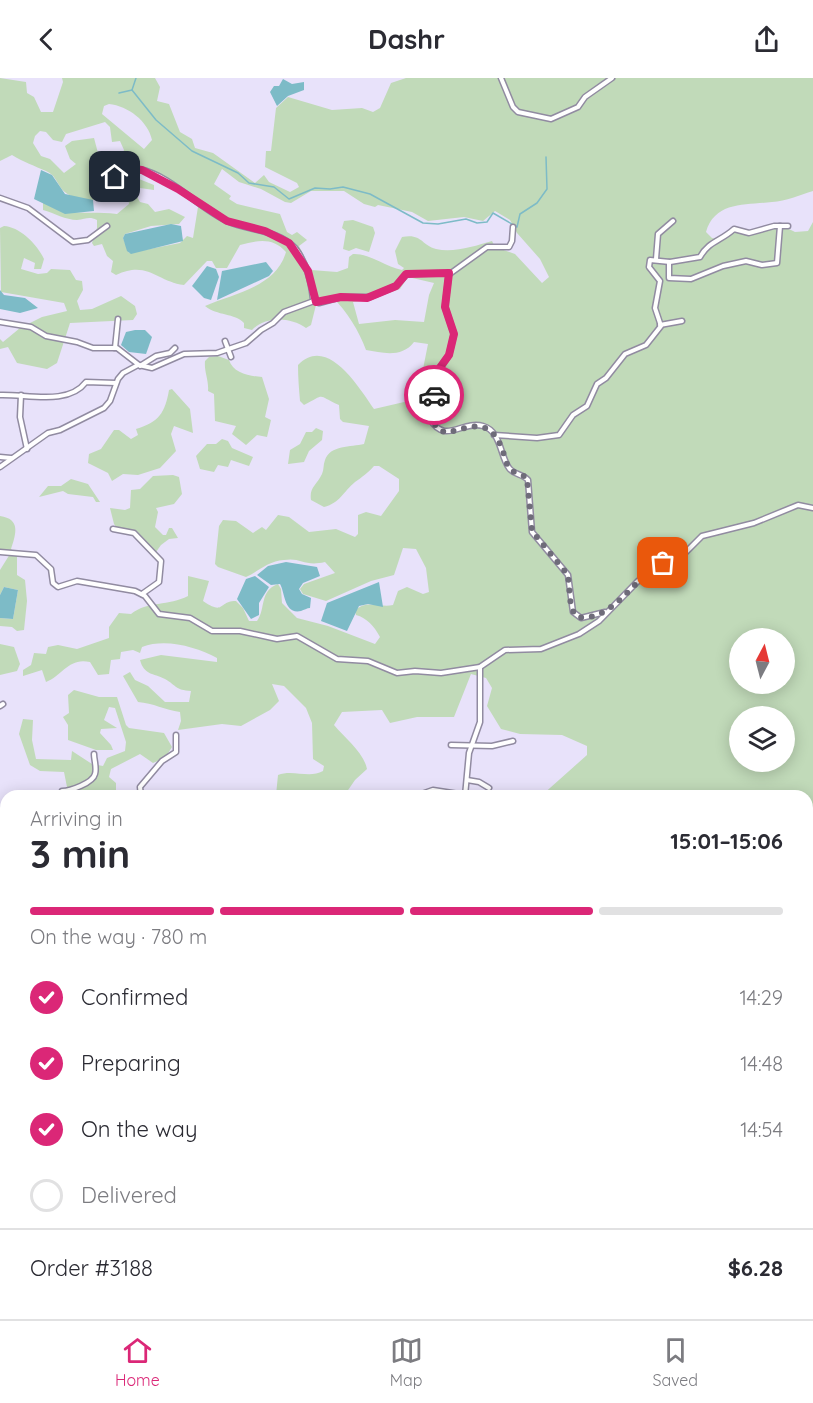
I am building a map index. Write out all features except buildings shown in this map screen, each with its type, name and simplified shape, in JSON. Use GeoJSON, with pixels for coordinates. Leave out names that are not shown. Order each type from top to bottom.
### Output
{"type":"FeatureCollection","features":[{"type":"Feature","properties":{"kind":"street"},"geometry":{"type":"LineString","coordinates":[[501,78],[513,107],[518,112],[551,119],[578,107],[585,97],[612,78]]}},
{"type":"Feature","properties":{"kind":"street"},"geometry":{"type":"LineString","coordinates":[[100,179],[115,177],[129,169],[142,170],[178,189],[227,221],[265,231],[283,240],[296,250],[308,271],[314,301]]}},
{"type":"Feature","properties":{"kind":"street"},"geometry":{"type":"LineString","coordinates":[[0,198],[28,208],[73,242],[88,240],[107,226]]}},
{"type":"Feature","properties":{"kind":"street"},"geometry":{"type":"LineString","coordinates":[[656,259],[658,234],[673,221]]}},
{"type":"Feature","properties":{"kind":"street"},"geometry":{"type":"LineString","coordinates":[[669,262],[669,278],[687,280],[740,262],[777,263],[780,226]]}},
{"type":"Feature","properties":{"kind":"street"},"geometry":{"type":"LineString","coordinates":[[660,325],[655,308],[660,281],[648,265],[650,260],[669,262],[700,257],[710,243],[725,239],[734,229],[749,233],[788,226]]}},
{"type":"Feature","properties":{"kind":"street"},"geometry":{"type":"LineString","coordinates":[[0,322],[31,327],[46,336],[77,342],[90,348],[115,348],[140,366],[157,368],[184,354],[217,353],[251,341],[284,312],[314,301],[323,303],[341,297],[367,298],[396,286],[406,274],[449,273],[487,247],[508,248],[512,241],[513,227]]}},
{"type":"Feature","properties":{"kind":"street"},"geometry":{"type":"LineString","coordinates":[[449,273],[445,307],[454,334],[449,355],[439,369],[430,419],[444,433],[480,425],[494,435],[509,467],[528,480],[532,531],[568,575],[573,612],[581,618],[605,612]]}},
{"type":"Feature","properties":{"kind":"street"},"geometry":{"type":"LineString","coordinates":[[115,348],[118,319]]}},
{"type":"Feature","properties":{"kind":"street"},"geometry":{"type":"LineString","coordinates":[[494,435],[537,438],[560,435],[573,415],[589,404],[597,384],[606,378],[625,354],[646,345],[660,325],[682,321]]}},
{"type":"Feature","properties":{"kind":"street"},"geometry":{"type":"LineString","coordinates":[[225,341],[230,349],[231,357]]}},
{"type":"Feature","properties":{"kind":"street"},"geometry":{"type":"LineString","coordinates":[[0,467],[48,433],[60,430],[104,408],[110,401],[116,383],[123,373],[156,356],[170,353],[175,348]]}},
{"type":"Feature","properties":{"kind":"street"},"geometry":{"type":"LineString","coordinates":[[0,395],[53,396],[80,390],[86,382],[116,383]]}},
{"type":"Feature","properties":{"kind":"street"},"geometry":{"type":"LineString","coordinates":[[21,395],[20,417],[27,449]]}},
{"type":"Feature","properties":{"kind":"street"},"geometry":{"type":"LineString","coordinates":[[0,457],[11,458]]}},
{"type":"Feature","properties":{"kind":"street"},"geometry":{"type":"LineString","coordinates":[[0,552],[36,555],[51,569],[53,583],[58,587],[77,581],[115,585],[142,594],[159,614],[190,618],[212,631],[240,631],[277,639],[297,636],[337,659],[368,661],[397,673],[416,671],[441,673],[480,667],[505,650],[541,649],[579,634],[599,621],[605,612],[659,564],[674,560],[690,551],[702,536],[754,523],[798,505],[813,508]]}},
{"type":"Feature","properties":{"kind":"street"},"geometry":{"type":"LineString","coordinates":[[113,529],[131,531],[161,561],[159,582],[142,594]]}},
{"type":"Feature","properties":{"kind":"street"},"geometry":{"type":"LineString","coordinates":[[466,790],[471,745],[480,722],[480,667]]}},
{"type":"Feature","properties":{"kind":"street"},"geometry":{"type":"LineString","coordinates":[[140,790],[148,776],[176,752],[176,735]]}},
{"type":"Feature","properties":{"kind":"street"},"geometry":{"type":"LineString","coordinates":[[451,745],[492,746],[513,741]]}},
{"type":"Feature","properties":{"kind":"street"},"geometry":{"type":"LineString","coordinates":[[71,790],[93,778],[96,772],[94,754]]}},
{"type":"Feature","properties":{"kind":"street"},"geometry":{"type":"LineString","coordinates":[[467,780],[479,782],[489,788]]}},
{"type":"Feature","properties":{"kind":"shaded area"},"geometry":{"type":"Polygon","coordinates":[[[0,78],[26,82],[27,93],[34,97],[41,112],[53,112],[63,82],[62,78],[155,78],[160,87],[157,101],[169,104],[180,132],[192,139],[195,148],[213,153],[255,183],[264,175],[269,182],[290,192],[299,187],[297,183],[265,167],[266,151],[271,151],[276,108],[288,97],[332,110],[362,108],[373,112],[380,108],[391,83],[406,78],[813,78],[813,191],[772,202],[733,206],[716,215],[706,232],[712,238],[723,240],[734,230],[750,231],[781,227],[795,232],[808,231],[813,222],[813,790],[548,790],[587,755],[587,746],[562,735],[520,734],[501,729],[487,706],[492,688],[486,678],[471,674],[454,717],[417,717],[390,723],[382,710],[342,712],[334,725],[358,751],[367,769],[348,790],[276,790],[278,775],[318,773],[323,771],[324,766],[313,759],[312,723],[306,708],[284,686],[272,684],[279,701],[270,710],[241,726],[222,724],[178,730],[181,721],[180,712],[138,702],[123,676],[130,672],[135,680],[148,686],[165,702],[189,702],[191,691],[179,689],[165,679],[150,673],[140,660],[161,655],[217,662],[217,658],[200,650],[181,645],[151,644],[142,647],[140,653],[133,650],[121,652],[120,659],[111,660],[109,674],[98,675],[90,662],[83,661],[71,664],[46,682],[42,670],[23,676],[23,670],[31,665],[34,653],[46,654],[48,647],[58,645],[77,649],[109,638],[109,627],[119,613],[131,614],[144,607],[188,596],[188,576],[209,581],[203,601],[218,608],[236,601],[243,608],[249,621],[257,621],[265,596],[272,587],[278,584],[281,589],[282,603],[297,618],[328,626],[375,644],[380,637],[367,620],[356,615],[355,611],[359,607],[393,605],[398,591],[407,587],[423,594],[429,592],[426,568],[416,549],[403,548],[394,575],[371,581],[326,601],[303,594],[300,589],[304,584],[335,573],[325,562],[312,563],[290,559],[278,561],[246,577],[215,564],[219,526],[223,520],[236,521],[253,533],[262,527],[266,530],[278,515],[289,517],[309,532],[336,529],[355,537],[358,534],[358,515],[366,512],[381,516],[399,491],[399,479],[379,466],[374,466],[338,500],[329,505],[324,507],[311,500],[312,489],[322,474],[328,455],[336,449],[364,444],[369,426],[343,422],[340,419],[339,405],[324,397],[319,397],[304,405],[300,401],[298,365],[309,357],[320,356],[331,360],[351,377],[374,409],[417,399],[428,344],[414,342],[404,350],[392,353],[366,350],[352,322],[332,297],[316,305],[311,325],[306,328],[286,320],[271,320],[252,330],[244,328],[244,323],[240,320],[205,306],[253,287],[273,273],[281,264],[286,252],[270,242],[259,241],[240,245],[227,268],[216,268],[212,261],[207,261],[184,285],[144,271],[127,271],[116,275],[111,272],[113,261],[107,256],[102,244],[94,246],[92,243],[97,220],[64,218],[43,210],[43,202],[70,212],[117,214],[129,204],[128,197],[91,200],[70,196],[51,174],[12,155],[0,161],[0,78]],[[116,105],[104,106],[102,114],[144,149],[152,140],[150,133],[142,121],[130,111],[116,105]],[[105,122],[66,134],[62,142],[53,140],[46,132],[40,131],[33,143],[41,156],[50,159],[64,173],[76,164],[70,159],[65,146],[72,141],[94,138],[98,153],[121,158],[124,150],[120,141],[112,142],[110,127],[105,122]],[[137,167],[101,178],[103,188],[113,184],[118,186],[121,179],[139,179],[154,185],[154,190],[140,188],[136,195],[140,202],[148,204],[155,212],[169,209],[185,217],[179,224],[151,226],[125,234],[123,238],[129,253],[180,243],[187,236],[193,238],[198,207],[196,201],[137,167]],[[222,169],[214,184],[231,196],[229,199],[237,204],[280,214],[287,232],[292,235],[297,232],[307,240],[299,246],[311,270],[337,272],[348,268],[349,257],[359,254],[402,270],[404,268],[398,264],[395,251],[402,237],[409,236],[443,250],[464,248],[492,241],[495,247],[515,254],[542,283],[549,277],[540,259],[517,233],[510,220],[495,211],[483,221],[464,217],[428,221],[412,212],[364,204],[344,191],[311,191],[291,203],[239,182],[222,169]],[[408,277],[400,289],[369,300],[353,302],[359,324],[395,320],[424,322],[429,295],[434,283],[408,277]]]}},
{"type":"Feature","properties":{"kind":"shaded area"},"geometry":{"type":"Polygon","coordinates":[[[283,79],[292,84],[304,82],[304,90],[288,96],[277,106],[270,92],[274,86],[279,86],[283,79]]]}},
{"type":"Feature","properties":{"kind":"shaded area"},"geometry":{"type":"Polygon","coordinates":[[[41,170],[52,175],[65,194],[93,200],[94,211],[65,214],[34,199],[41,170]]]}},
{"type":"Feature","properties":{"kind":"shaded area"},"geometry":{"type":"Polygon","coordinates":[[[353,220],[373,227],[375,233],[369,252],[356,248],[349,251],[343,249],[346,231],[342,228],[344,221],[353,220]]]}},
{"type":"Feature","properties":{"kind":"shaded area"},"geometry":{"type":"Polygon","coordinates":[[[171,224],[181,226],[183,241],[131,254],[127,251],[123,238],[125,234],[171,224]]]}},
{"type":"Feature","properties":{"kind":"shaded area"},"geometry":{"type":"Polygon","coordinates":[[[4,226],[16,229],[27,237],[44,259],[41,269],[34,269],[35,263],[24,258],[21,269],[38,274],[47,273],[51,269],[70,270],[76,280],[82,281],[83,290],[77,301],[80,310],[92,309],[121,296],[135,306],[137,314],[133,320],[70,323],[57,363],[47,369],[17,363],[8,347],[0,349],[0,339],[3,342],[20,328],[42,317],[67,311],[64,303],[1,292],[0,228],[4,226]]]}},
{"type":"Feature","properties":{"kind":"shaded area"},"geometry":{"type":"Polygon","coordinates":[[[266,262],[273,271],[269,276],[217,300],[222,271],[266,262]]]}},
{"type":"Feature","properties":{"kind":"shaded area"},"geometry":{"type":"Polygon","coordinates":[[[207,266],[216,269],[219,277],[211,300],[204,298],[192,286],[207,266]]]}},
{"type":"Feature","properties":{"kind":"shaded area"},"geometry":{"type":"Polygon","coordinates":[[[0,290],[4,295],[25,298],[38,308],[20,313],[0,309],[0,290]]]}},
{"type":"Feature","properties":{"kind":"shaded area"},"geometry":{"type":"Polygon","coordinates":[[[145,330],[152,337],[146,354],[129,352],[121,345],[126,332],[145,330]]]}},
{"type":"Feature","properties":{"kind":"shaded area"},"geometry":{"type":"Polygon","coordinates":[[[218,356],[229,360],[234,368],[242,373],[262,377],[269,399],[265,417],[271,420],[267,437],[257,435],[246,445],[232,434],[236,426],[215,421],[214,394],[208,391],[205,361],[209,357],[218,356]]]}},
{"type":"Feature","properties":{"kind":"shaded area"},"geometry":{"type":"Polygon","coordinates":[[[172,389],[190,409],[193,433],[174,426],[171,434],[176,451],[160,468],[138,475],[123,474],[112,481],[108,473],[88,463],[89,454],[101,449],[114,430],[119,430],[131,439],[138,435],[136,429],[160,416],[169,390],[172,389]]]}},
{"type":"Feature","properties":{"kind":"shaded area"},"geometry":{"type":"Polygon","coordinates":[[[316,428],[323,431],[322,440],[309,451],[304,462],[288,464],[290,450],[300,444],[306,432],[312,432],[316,428]]]}},
{"type":"Feature","properties":{"kind":"shaded area"},"geometry":{"type":"Polygon","coordinates":[[[222,439],[228,441],[232,448],[253,457],[249,466],[231,460],[228,467],[218,465],[214,472],[200,469],[196,456],[207,444],[216,444],[222,439]]]}},
{"type":"Feature","properties":{"kind":"shaded area"},"geometry":{"type":"Polygon","coordinates":[[[153,476],[179,477],[182,494],[174,504],[156,508],[158,512],[155,527],[163,535],[166,535],[169,528],[172,528],[178,538],[169,539],[156,552],[134,532],[119,531],[114,524],[110,508],[125,510],[130,508],[131,490],[140,489],[153,476]]]}},
{"type":"Feature","properties":{"kind":"shaded area"},"geometry":{"type":"Polygon","coordinates":[[[71,479],[88,484],[100,502],[96,502],[93,497],[68,494],[63,491],[39,497],[48,486],[61,486],[71,479]]]}},
{"type":"Feature","properties":{"kind":"shaded area"},"geometry":{"type":"Polygon","coordinates":[[[0,516],[11,520],[15,528],[11,549],[17,555],[17,575],[25,580],[27,601],[24,630],[17,631],[12,627],[0,626],[0,618],[13,619],[18,590],[4,587],[0,595],[0,570],[10,554],[0,553],[0,516]]]}},
{"type":"Feature","properties":{"kind":"shaded area"},"geometry":{"type":"Polygon","coordinates":[[[286,562],[317,567],[320,576],[303,583],[299,589],[302,594],[311,598],[310,608],[301,611],[291,610],[280,584],[271,585],[257,575],[268,566],[286,562]]]}},
{"type":"Feature","properties":{"kind":"shaded area"},"geometry":{"type":"Polygon","coordinates":[[[255,576],[269,587],[259,603],[259,615],[251,619],[237,599],[246,579],[255,576]]]}},
{"type":"Feature","properties":{"kind":"shaded area"},"geometry":{"type":"Polygon","coordinates":[[[379,582],[383,607],[368,604],[359,606],[347,631],[321,621],[327,603],[379,582]]]}},
{"type":"Feature","properties":{"kind":"shaded area"},"geometry":{"type":"Polygon","coordinates":[[[4,587],[18,590],[13,619],[0,618],[0,595],[4,587]]]}},
{"type":"Feature","properties":{"kind":"shaded area"},"geometry":{"type":"Polygon","coordinates":[[[0,644],[14,647],[20,664],[17,671],[0,675],[0,644]]]}},
{"type":"Feature","properties":{"kind":"shaded area"},"geometry":{"type":"Polygon","coordinates":[[[74,690],[99,697],[117,697],[129,728],[164,733],[172,747],[165,758],[153,763],[140,754],[111,769],[109,777],[116,783],[116,790],[70,790],[67,787],[64,772],[40,771],[30,765],[19,734],[23,719],[33,720],[32,740],[36,759],[71,760],[72,751],[92,764],[103,766],[107,758],[125,751],[126,742],[115,708],[109,707],[104,720],[117,728],[101,729],[100,733],[113,750],[96,750],[68,740],[68,725],[63,717],[69,713],[68,695],[74,690]]]}},
{"type":"Feature","properties":{"kind":"waterway"},"geometry":{"type":"LineString","coordinates":[[119,93],[132,90],[136,78]]}},
{"type":"Feature","properties":{"kind":"waterway"},"geometry":{"type":"LineString","coordinates":[[132,90],[156,120],[192,151],[238,173],[249,183],[274,187],[289,199],[315,188],[343,187],[370,194],[423,223],[438,224],[466,219],[477,223],[487,222],[493,213],[517,227],[520,214],[537,203],[547,189],[546,157]]}},
{"type":"Feature","properties":{"kind":"way so far"},"geometry":{"type":"LineString","coordinates":[[434,395],[429,416],[438,429],[446,433],[480,425],[487,427],[498,441],[509,467],[527,478],[529,522],[532,531],[539,543],[566,571],[571,608],[577,617],[585,618],[605,612],[627,595],[638,581],[663,563]]}},
{"type":"Feature","properties":{"kind":"route"},"geometry":{"type":"LineString","coordinates":[[115,177],[129,169],[142,170],[190,196],[227,221],[265,231],[289,243],[296,250],[310,275],[310,287],[316,302],[323,303],[341,297],[367,298],[399,285],[406,274],[449,273],[445,307],[454,334],[449,355],[439,369],[434,395]]}}]}
